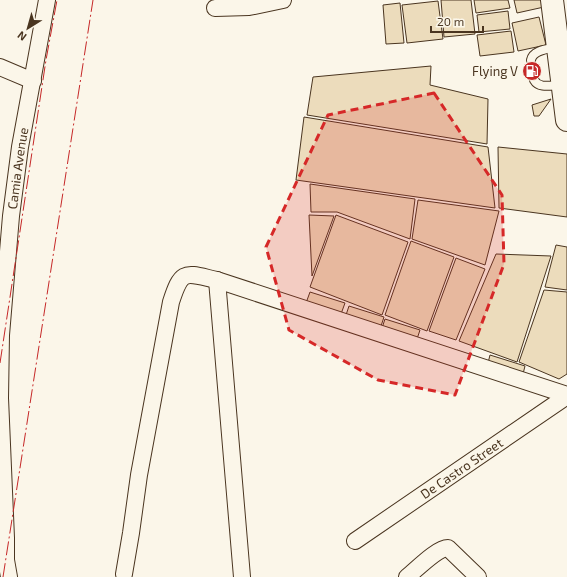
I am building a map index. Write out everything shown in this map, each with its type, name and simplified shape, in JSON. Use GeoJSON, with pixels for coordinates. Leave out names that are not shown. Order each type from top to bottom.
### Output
{"type":"FeatureCollection","features":[{"type":"Feature","properties":{"kind":"main road"},"geometry":{"type":"LineString","coordinates":[[557,5],[558,46],[567,120]]}},
{"type":"Feature","properties":{"kind":"street","name":"Camia Avenue"},"geometry":{"type":"LineString","coordinates":[[9,577],[6,560],[0,398],[1,335],[11,216],[20,147],[47,0]]}},
{"type":"Feature","properties":{"kind":"street"},"geometry":{"type":"LineString","coordinates":[[215,8],[249,6],[283,0]]}},
{"type":"Feature","properties":{"kind":"street"},"geometry":{"type":"LineString","coordinates":[[0,67],[33,81]]}},
{"type":"Feature","properties":{"kind":"street"},"geometry":{"type":"LineString","coordinates":[[124,574],[139,476],[171,302],[176,287],[182,278],[189,274],[217,280],[567,396]]}},
{"type":"Feature","properties":{"kind":"street"},"geometry":{"type":"LineString","coordinates":[[217,280],[242,577]]}},
{"type":"Feature","properties":{"kind":"street","name":"De Castro Street"},"geometry":{"type":"LineString","coordinates":[[355,541],[567,396]]}},
{"type":"Feature","properties":{"kind":"street"},"geometry":{"type":"LineString","coordinates":[[407,577],[444,548],[448,548],[478,577]]}},
{"type":"Feature","properties":{"kind":"lane"},"geometry":{"type":"LineString","coordinates":[[531,60],[534,53],[558,46]]}},
{"type":"Feature","properties":{"kind":"lane"},"geometry":{"type":"LineString","coordinates":[[534,80],[538,85],[542,86],[563,85]]}},
{"type":"Feature","properties":{"kind":"highlighted area"},"geometry":{"type":"Polygon","coordinates":[[[434,93],[502,195],[504,264],[455,395],[378,380],[289,330],[266,247],[328,115],[434,93]]]}},
{"type":"Feature","properties":{"kind":"building"},"geometry":{"type":"Polygon","coordinates":[[[441,0],[471,0],[475,34],[444,37],[441,0]]]}},
{"type":"Feature","properties":{"kind":"building"},"geometry":{"type":"Polygon","coordinates":[[[474,0],[508,0],[510,8],[476,13],[474,0]]]}},
{"type":"Feature","properties":{"kind":"building"},"geometry":{"type":"Polygon","coordinates":[[[514,0],[543,0],[544,7],[517,13],[514,0]]]}},
{"type":"Feature","properties":{"kind":"building"},"geometry":{"type":"Polygon","coordinates":[[[438,1],[443,39],[407,43],[402,5],[438,1]]]}},
{"type":"Feature","properties":{"kind":"building"},"geometry":{"type":"Polygon","coordinates":[[[400,3],[404,43],[386,44],[383,5],[400,3]]]}},
{"type":"Feature","properties":{"kind":"building"},"geometry":{"type":"Polygon","coordinates":[[[508,11],[510,29],[479,32],[477,15],[508,11]]]}},
{"type":"Feature","properties":{"kind":"building"},"geometry":{"type":"Polygon","coordinates":[[[539,17],[546,45],[518,51],[512,23],[539,17]]]}},
{"type":"Feature","properties":{"kind":"building"},"geometry":{"type":"Polygon","coordinates":[[[511,31],[514,52],[480,56],[477,35],[511,31]]]}},
{"type":"Feature","properties":{"kind":"building"},"geometry":{"type":"Polygon","coordinates":[[[431,66],[430,85],[488,99],[487,144],[307,115],[313,77],[431,66]]]}},
{"type":"Feature","properties":{"kind":"building"},"geometry":{"type":"Polygon","coordinates":[[[551,99],[539,116],[534,116],[532,105],[551,99]]]}},
{"type":"Feature","properties":{"kind":"building"},"geometry":{"type":"Polygon","coordinates":[[[304,117],[488,147],[495,208],[296,180],[304,117]]]}},
{"type":"Feature","properties":{"kind":"building"},"geometry":{"type":"Polygon","coordinates":[[[498,147],[567,154],[567,217],[499,208],[498,147]]]}},
{"type":"Feature","properties":{"kind":"building"},"geometry":{"type":"Polygon","coordinates":[[[310,184],[415,199],[410,239],[337,212],[311,212],[310,184]]]}},
{"type":"Feature","properties":{"kind":"building"},"geometry":{"type":"Polygon","coordinates":[[[418,200],[499,211],[485,265],[412,239],[418,200]]]}},
{"type":"Feature","properties":{"kind":"building"},"geometry":{"type":"Polygon","coordinates":[[[309,215],[334,216],[312,276],[309,215]]]}},
{"type":"Feature","properties":{"kind":"building"},"geometry":{"type":"Polygon","coordinates":[[[336,215],[408,242],[382,315],[310,287],[336,215]]]}},
{"type":"Feature","properties":{"kind":"building"},"geometry":{"type":"Polygon","coordinates":[[[411,241],[454,257],[427,331],[385,315],[411,241]]]}},
{"type":"Feature","properties":{"kind":"building"},"geometry":{"type":"Polygon","coordinates":[[[556,245],[567,247],[567,290],[545,287],[556,245]]]}},
{"type":"Feature","properties":{"kind":"building"},"geometry":{"type":"Polygon","coordinates":[[[496,254],[551,256],[517,362],[459,341],[496,254]]]}},
{"type":"Feature","properties":{"kind":"building"},"geometry":{"type":"Polygon","coordinates":[[[456,258],[485,269],[456,340],[429,331],[456,258]]]}},
{"type":"Feature","properties":{"kind":"building"},"geometry":{"type":"Polygon","coordinates":[[[544,290],[567,292],[567,374],[559,379],[519,362],[544,290]]]}},
{"type":"Feature","properties":{"kind":"building"},"geometry":{"type":"Polygon","coordinates":[[[310,292],[345,303],[341,314],[306,303],[310,292]]]}},
{"type":"Feature","properties":{"kind":"building"},"geometry":{"type":"Polygon","coordinates":[[[349,306],[384,317],[380,329],[345,318],[349,306]]]}},
{"type":"Feature","properties":{"kind":"building"},"geometry":{"type":"Polygon","coordinates":[[[385,319],[420,330],[416,342],[381,331],[385,319]]]}},
{"type":"Feature","properties":{"kind":"building"},"geometry":{"type":"Polygon","coordinates":[[[490,355],[525,366],[522,378],[487,367],[490,355]]]}},
{"type":"Feature","properties":{"kind":"power"},"geometry":{"type":"LineString","coordinates":[[0,363],[46,60],[57,0]]}},
{"type":"Feature","properties":{"kind":"power"},"geometry":{"type":"LineString","coordinates":[[3,577],[93,0]]}},
{"type":"Feature","properties":{"kind":"place","name":"Flying V"},"geometry":{"type":"Point","coordinates":[532,71]}}]}
